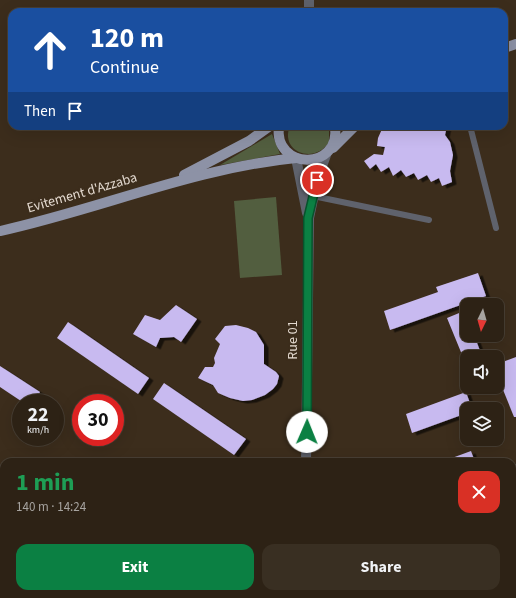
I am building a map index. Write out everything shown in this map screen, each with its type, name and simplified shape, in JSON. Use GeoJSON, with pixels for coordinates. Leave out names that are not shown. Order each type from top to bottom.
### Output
{"type":"FeatureCollection","features":[{"type":"Feature","properties":{"kind":"main road","name":"Evitement d'Azzaba"},"geometry":{"type":"LineString","coordinates":[[172,182],[249,141],[264,130]]}},
{"type":"Feature","properties":{"kind":"main road"},"geometry":{"type":"LineString","coordinates":[[278,130],[281,144],[289,154],[296,158]]}},
{"type":"Feature","properties":{"kind":"main road"},"geometry":{"type":"LineString","coordinates":[[326,154],[334,142],[335,130]]}},
{"type":"Feature","properties":{"kind":"main road"},"geometry":{"type":"LineString","coordinates":[[326,154],[351,130]]}},
{"type":"Feature","properties":{"kind":"main road","name":"Evitement d'Azzaba"},"geometry":{"type":"LineString","coordinates":[[0,231],[172,182],[260,162],[296,158],[308,160],[326,154]]}},
{"type":"Feature","properties":{"kind":"street"},"geometry":{"type":"LineString","coordinates":[[308,218],[326,154]]}},
{"type":"Feature","properties":{"kind":"street"},"geometry":{"type":"LineString","coordinates":[[296,158],[308,218]]}},
{"type":"Feature","properties":{"kind":"street","name":"Rue 01"},"geometry":{"type":"LineString","coordinates":[[306,458],[308,218]]}},
{"type":"Feature","properties":{"kind":"lane"},"geometry":{"type":"LineString","coordinates":[[471,130],[496,228]]}},
{"type":"Feature","properties":{"kind":"lane"},"geometry":{"type":"LineString","coordinates":[[313,196],[429,220]]}},
{"type":"Feature","properties":{"kind":"green space"},"geometry":{"type":"Polygon","coordinates":[[[289,130],[329,130],[329,142],[323,149],[315,153],[308,154],[294,149],[289,143],[289,130]]]}},
{"type":"Feature","properties":{"kind":"green space"},"geometry":{"type":"Polygon","coordinates":[[[272,134],[280,154],[220,165],[272,134]]]}},
{"type":"Feature","properties":{"kind":"green space"},"geometry":{"type":"Polygon","coordinates":[[[276,197],[282,275],[240,278],[234,201],[276,197]]]}},
{"type":"Feature","properties":{"kind":"building"},"geometry":{"type":"Polygon","coordinates":[[[382,130],[446,130],[445,135],[450,142],[453,155],[450,171],[452,182],[442,186],[439,178],[431,182],[427,175],[418,180],[414,173],[406,177],[401,170],[393,176],[389,167],[381,172],[376,164],[370,169],[364,161],[374,154],[383,155],[385,147],[377,146],[378,138],[382,130]]]}},
{"type":"Feature","properties":{"kind":"building"},"geometry":{"type":"Polygon","coordinates":[[[478,273],[486,296],[480,298],[460,298],[460,305],[390,330],[384,311],[438,292],[436,287],[478,273]]]}},
{"type":"Feature","properties":{"kind":"building"},"geometry":{"type":"Polygon","coordinates":[[[176,305],[197,319],[181,342],[174,337],[160,338],[156,347],[133,334],[145,315],[160,320],[176,305]]]}},
{"type":"Feature","properties":{"kind":"building"},"geometry":{"type":"Polygon","coordinates":[[[460,313],[460,342],[477,342],[480,350],[460,350],[447,318],[460,313]]]}},
{"type":"Feature","properties":{"kind":"building"},"geometry":{"type":"Polygon","coordinates":[[[68,322],[149,378],[138,394],[57,338],[68,322]]]}},
{"type":"Feature","properties":{"kind":"building"},"geometry":{"type":"Polygon","coordinates":[[[236,325],[256,332],[264,345],[264,364],[276,372],[279,376],[277,384],[273,389],[265,395],[252,400],[243,401],[230,398],[218,393],[213,385],[198,378],[205,367],[213,367],[215,363],[214,358],[220,344],[215,339],[225,326],[236,325]]]}},
{"type":"Feature","properties":{"kind":"building"},"geometry":{"type":"Polygon","coordinates":[[[516,357],[516,417],[514,417],[504,392],[504,361],[516,357]]]}},
{"type":"Feature","properties":{"kind":"building"},"geometry":{"type":"Polygon","coordinates":[[[0,366],[40,392],[39,394],[12,395],[0,387],[0,366]]]}},
{"type":"Feature","properties":{"kind":"building"},"geometry":{"type":"Polygon","coordinates":[[[164,383],[246,439],[234,455],[153,399],[164,383]]]}},
{"type":"Feature","properties":{"kind":"building"},"geometry":{"type":"Polygon","coordinates":[[[461,394],[467,394],[470,402],[460,402],[460,416],[412,433],[406,414],[461,394]]]}},
{"type":"Feature","properties":{"kind":"building"},"geometry":{"type":"Polygon","coordinates":[[[471,451],[474,458],[452,458],[471,451]]]}},
{"type":"Feature","properties":{"kind":"route"},"geometry":{"type":"LineString","coordinates":[[307,432],[308,218],[317,180]]}}]}
